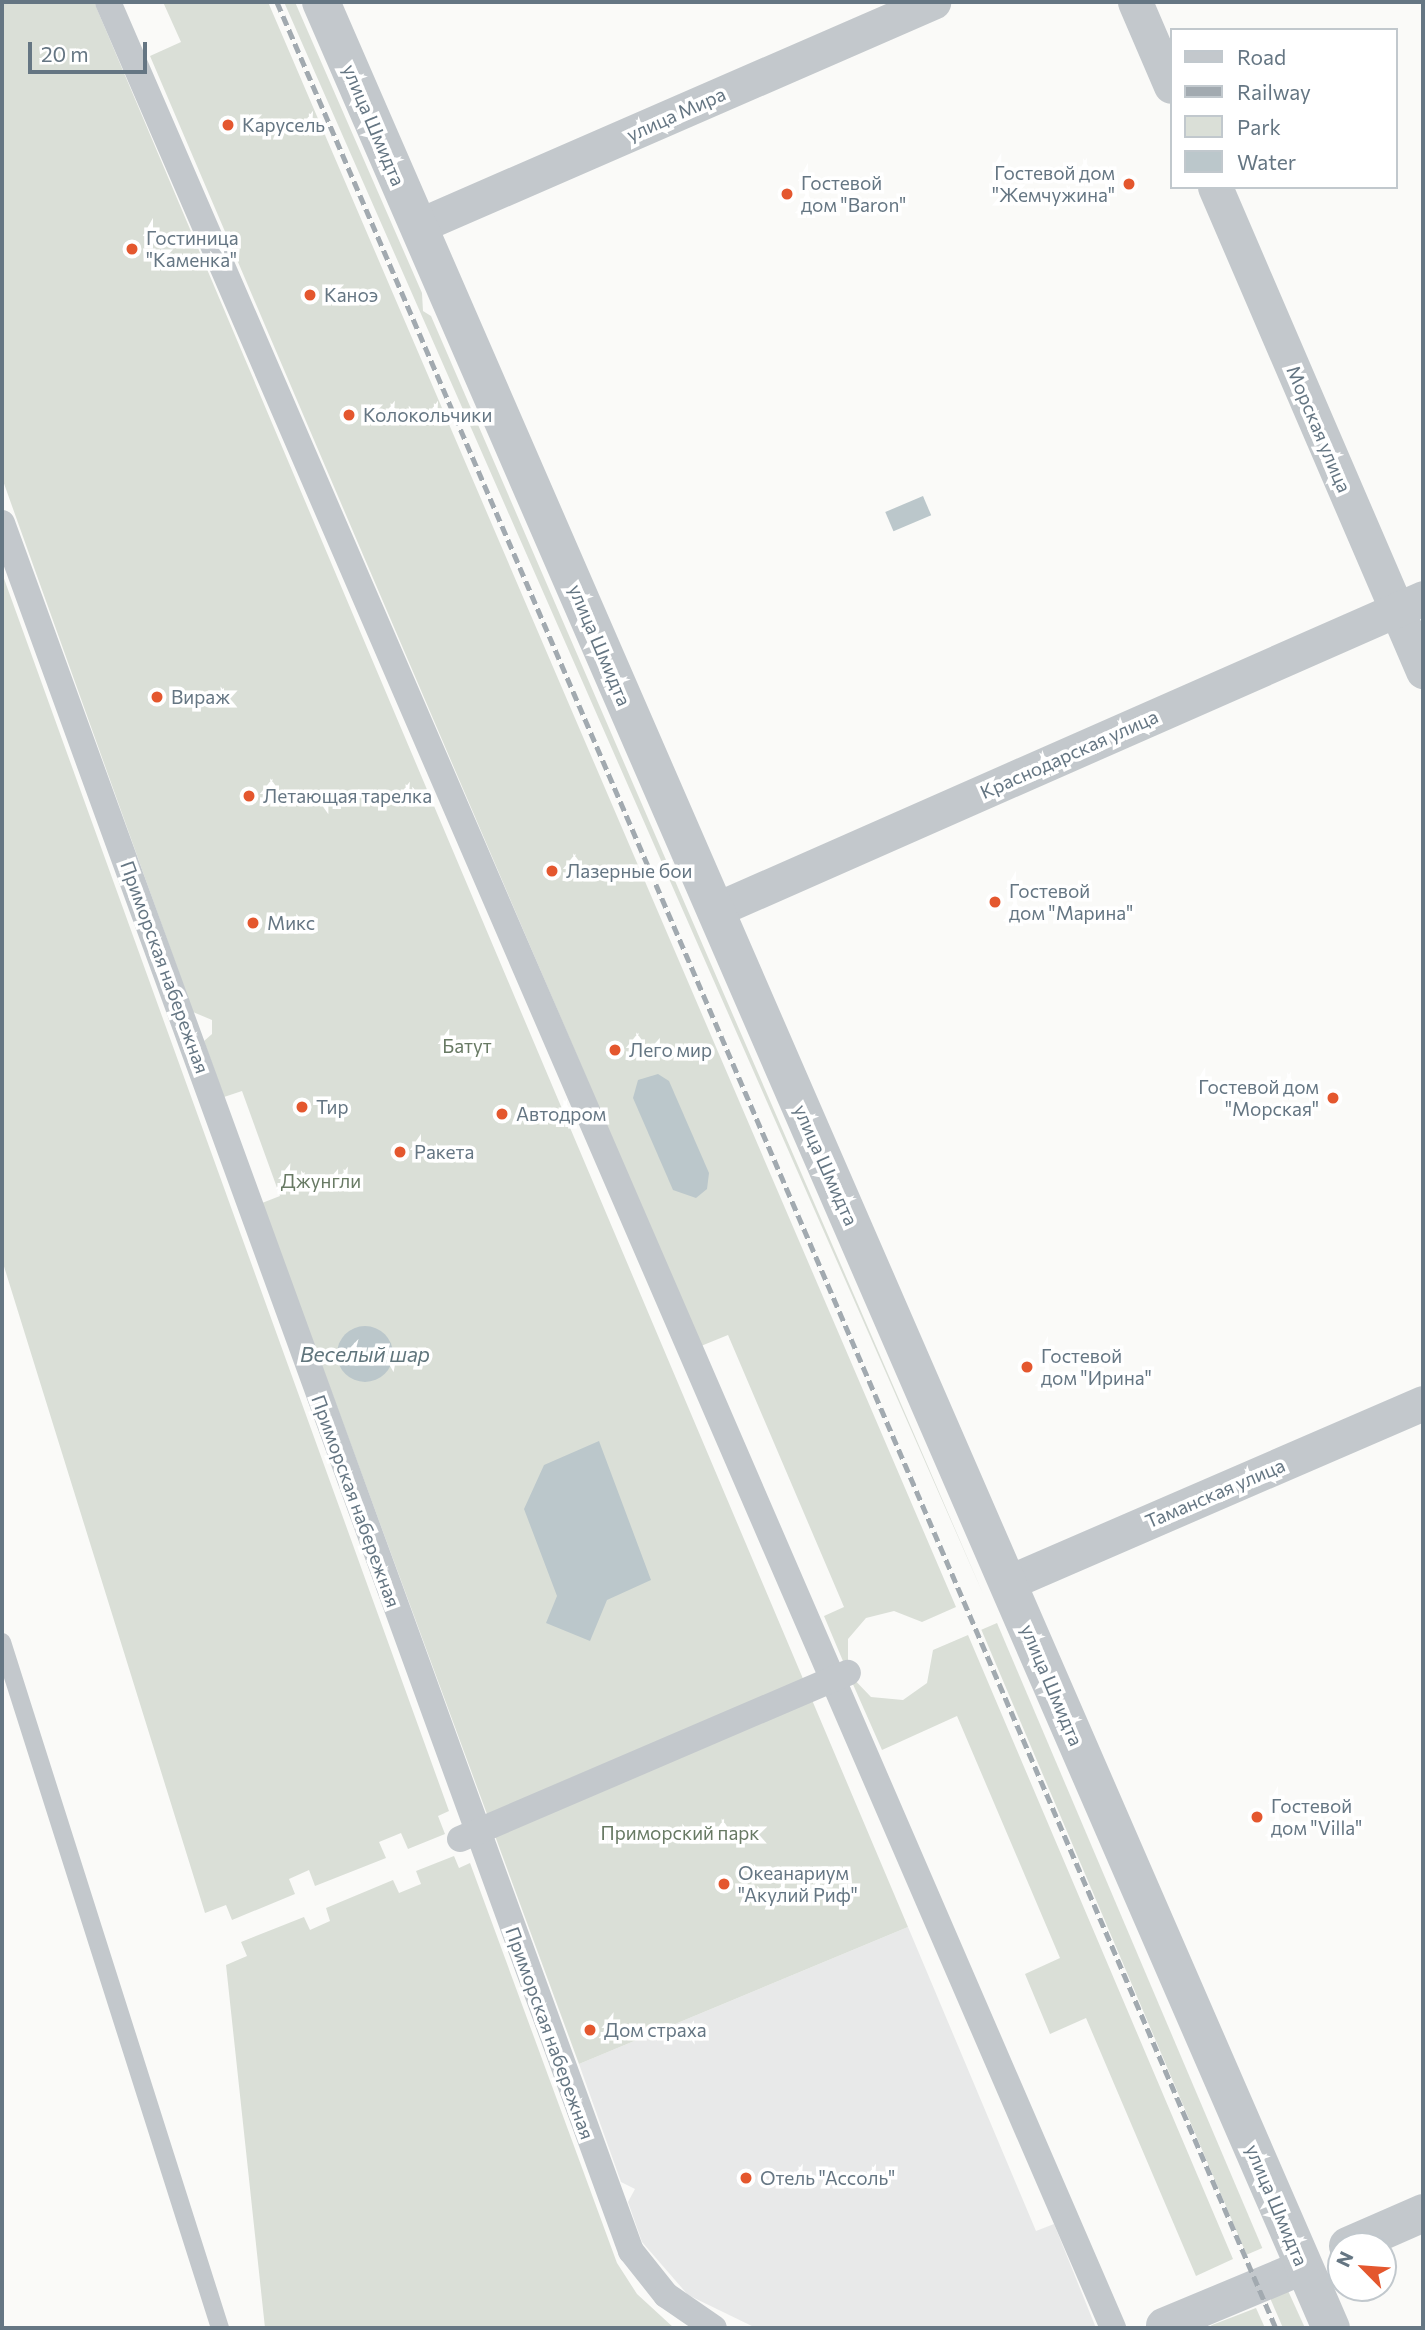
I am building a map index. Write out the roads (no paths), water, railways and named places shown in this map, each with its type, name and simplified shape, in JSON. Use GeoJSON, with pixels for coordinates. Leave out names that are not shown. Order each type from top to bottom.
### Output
{"type":"FeatureCollection","features":[{"type":"Feature","properties":{"kind":"street"},"geometry":{"type":"LineString","coordinates":[[108,2],[841,1676],[1113,2328]]}},
{"type":"Feature","properties":{"kind":"street","name":"улица Шмидта"},"geometry":{"type":"LineString","coordinates":[[321,2],[1331,2328]]}},
{"type":"Feature","properties":{"kind":"street","name":"улица Мира"},"geometry":{"type":"LineString","coordinates":[[418,226],[933,2]]}},
{"type":"Feature","properties":{"kind":"street"},"geometry":{"type":"LineString","coordinates":[[1135,2],[1170,84]]}},
{"type":"Feature","properties":{"kind":"street","name":"Морская улица"},"geometry":{"type":"LineString","coordinates":[[1216,189],[1410,604],[1423,671]]}},
{"type":"Feature","properties":{"kind":"street","name":"Приморская набережная"},"geometry":{"type":"LineString","coordinates":[[2,523],[468,1836],[631,2251],[666,2295],[714,2328]]}},
{"type":"Feature","properties":{"kind":"street","name":"Краснодарская улица"},"geometry":{"type":"LineString","coordinates":[[715,910],[1410,604]]}},
{"type":"Feature","properties":{"kind":"street","name":"Таманская улица"},"geometry":{"type":"LineString","coordinates":[[1007,1583],[1423,1403]]}},
{"type":"Feature","properties":{"kind":"street"},"geometry":{"type":"LineString","coordinates":[[468,1836],[841,1676]]}},
{"type":"Feature","properties":{"kind":"street"},"geometry":{"type":"LineString","coordinates":[[1380,2232],[1423,2213]]}},
{"type":"Feature","properties":{"kind":"street"},"geometry":{"type":"LineString","coordinates":[[1169,2325],[1327,2255]]}},
{"type":"Feature","properties":{"kind":"lane"},"geometry":{"type":"LineString","coordinates":[[2,1642],[219,2328]]}},
{"type":"Feature","properties":{"kind":"water"},"geometry":{"type":"Polygon","coordinates":[[[923,496],[931,515],[893,531],[885,512],[923,496]]]}},
{"type":"Feature","properties":{"kind":"water"},"geometry":{"type":"Polygon","coordinates":[[[658,1074],[669,1081],[709,1173],[707,1189],[696,1198],[673,1190],[633,1098],[638,1080],[658,1074]]]}},
{"type":"Feature","properties":{"kind":"water","name":"Веселый шар"},"geometry":{"type":"Polygon","coordinates":[[[359,1326],[371,1326],[381,1330],[389,1338],[393,1354],[389,1370],[381,1378],[371,1382],[359,1382],[349,1378],[341,1370],[337,1360],[337,1348],[341,1338],[349,1330],[359,1326]]]}},
{"type":"Feature","properties":{"kind":"water"},"geometry":{"type":"Polygon","coordinates":[[[599,1441],[651,1580],[607,1600],[590,1641],[546,1623],[557,1596],[524,1509],[544,1465],[599,1441]]]}},
{"type":"Feature","properties":{"kind":"railway"},"geometry":{"type":"LineString","coordinates":[[277,2],[1276,2328]]}},
{"type":"Feature","properties":{"kind":"place","name":"Карусель"},"geometry":{"type":"Point","coordinates":[228,125]}},
{"type":"Feature","properties":{"kind":"place","name":"Гостевой дом \"Жемчужина\""},"geometry":{"type":"Point","coordinates":[1129,184]}},
{"type":"Feature","properties":{"kind":"place","name":"Гостевой дом \"Baron\""},"geometry":{"type":"Point","coordinates":[787,194]}},
{"type":"Feature","properties":{"kind":"place","name":"Гостиница \"Каменка\""},"geometry":{"type":"Point","coordinates":[132,249]}},
{"type":"Feature","properties":{"kind":"place","name":"Каноэ"},"geometry":{"type":"Point","coordinates":[310,295]}},
{"type":"Feature","properties":{"kind":"place","name":"Колокольчики"},"geometry":{"type":"Point","coordinates":[349,415]}},
{"type":"Feature","properties":{"kind":"place","name":"Вираж"},"geometry":{"type":"Point","coordinates":[157,697]}},
{"type":"Feature","properties":{"kind":"place","name":"Летающая тарелка"},"geometry":{"type":"Point","coordinates":[249,796]}},
{"type":"Feature","properties":{"kind":"place","name":"Лазерные бои"},"geometry":{"type":"Point","coordinates":[552,871]}},
{"type":"Feature","properties":{"kind":"place","name":"Гостевой дом \"Марина\""},"geometry":{"type":"Point","coordinates":[995,902]}},
{"type":"Feature","properties":{"kind":"place","name":"Микс"},"geometry":{"type":"Point","coordinates":[253,923]}},
{"type":"Feature","properties":{"kind":"place","name":"Лего мир"},"geometry":{"type":"Point","coordinates":[615,1050]}},
{"type":"Feature","properties":{"kind":"place","name":"Гостевой дом \"Морская\""},"geometry":{"type":"Point","coordinates":[1333,1098]}},
{"type":"Feature","properties":{"kind":"place","name":"Тир"},"geometry":{"type":"Point","coordinates":[302,1107]}},
{"type":"Feature","properties":{"kind":"place","name":"Автодром"},"geometry":{"type":"Point","coordinates":[502,1114]}},
{"type":"Feature","properties":{"kind":"place","name":"Ракета"},"geometry":{"type":"Point","coordinates":[400,1152]}},
{"type":"Feature","properties":{"kind":"place","name":"Гостевой дом \"Ирина\""},"geometry":{"type":"Point","coordinates":[1027,1367]}},
{"type":"Feature","properties":{"kind":"place","name":"Гостевой дом \"Villa\""},"geometry":{"type":"Point","coordinates":[1257,1817]}},
{"type":"Feature","properties":{"kind":"place","name":"Океанариум \"Акулий Риф\""},"geometry":{"type":"Point","coordinates":[724,1884]}},
{"type":"Feature","properties":{"kind":"place","name":"Дом страха"},"geometry":{"type":"Point","coordinates":[590,2030]}},
{"type":"Feature","properties":{"kind":"place","name":"Отель \"Ассоль\""},"geometry":{"type":"Point","coordinates":[746,2178]}},
{"type":"Feature","properties":{"kind":"park label","name":"Батут"},"geometry":{"type":"Point","coordinates":[467,1046]}},
{"type":"Feature","properties":{"kind":"park label","name":"Джунгли"},"geometry":{"type":"Point","coordinates":[321,1181]}},
{"type":"Feature","properties":{"kind":"park label","name":"Приморский парк"},"geometry":{"type":"Point","coordinates":[680,1833]}}]}
